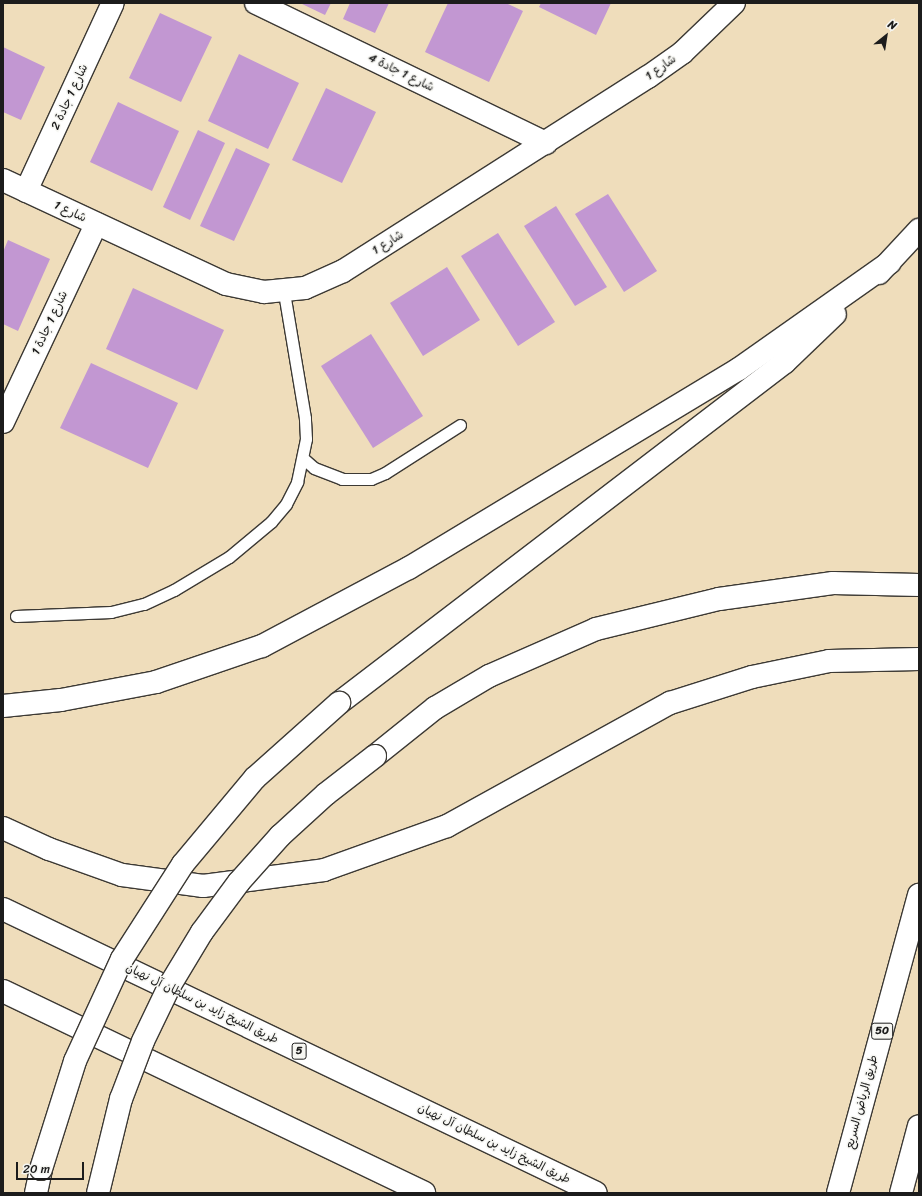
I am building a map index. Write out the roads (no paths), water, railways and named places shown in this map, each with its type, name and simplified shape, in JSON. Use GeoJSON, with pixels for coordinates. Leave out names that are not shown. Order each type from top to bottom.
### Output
{"type":"FeatureCollection","features":[{"type":"Feature","properties":{"kind":"main road","name":"شارع 1 جادة 2"},"geometry":{"type":"LineString","coordinates":[[26,191],[113,3]]}},
{"type":"Feature","properties":{"kind":"main road","name":"شارع 1 جادة 4"},"geometry":{"type":"LineString","coordinates":[[256,3],[546,143]]}},
{"type":"Feature","properties":{"kind":"main road","name":"شارع 1"},"geometry":{"type":"LineString","coordinates":[[3,180],[226,284],[258,291],[284,292],[305,288],[343,271],[546,143],[682,53],[734,3]]}},
{"type":"Feature","properties":{"kind":"main road","name":"شارع 1 جادة 1"},"geometry":{"type":"LineString","coordinates":[[3,422],[96,224]]}},
{"type":"Feature","properties":{"kind":"main road"},"geometry":{"type":"LineString","coordinates":[[36,1193],[41,1169],[75,1061],[122,959],[183,864],[256,778],[338,703],[785,362],[889,263],[919,230]]}},
{"type":"Feature","properties":{"kind":"main road"},"geometry":{"type":"LineString","coordinates":[[3,706],[61,700],[156,682],[262,646],[342,606],[409,568],[739,369],[889,263]]}},
{"type":"Feature","properties":{"kind":"main road"},"geometry":{"type":"LineString","coordinates":[[98,1193],[104,1159],[121,1099],[143,1041],[170,985],[202,932],[239,882],[280,836],[326,794],[434,708],[482,680],[596,629],[719,599],[833,583],[919,585]]}},
{"type":"Feature","properties":{"kind":"main road"},"geometry":{"type":"LineString","coordinates":[[3,828],[49,849],[130,876],[203,886],[324,870],[447,826],[670,703],[752,677],[829,661],[919,659]]}},
{"type":"Feature","properties":{"kind":"main road","name":"طريق الرياض السريع"},"geometry":{"type":"LineString","coordinates":[[838,1193],[919,895]]}},
{"type":"Feature","properties":{"kind":"main road","name":"طريق الشيخ زايد بن سلطان آل نهيان"},"geometry":{"type":"LineString","coordinates":[[3,909],[596,1193]]}},
{"type":"Feature","properties":{"kind":"main road"},"geometry":{"type":"LineString","coordinates":[[3,991],[424,1193]]}},
{"type":"Feature","properties":{"kind":"main road"},"geometry":{"type":"LineString","coordinates":[[903,1185],[919,1126]]}},
{"type":"Feature","properties":{"kind":"lane"},"geometry":{"type":"LineString","coordinates":[[16,616],[111,612],[144,604],[174,590],[228,557],[271,522],[286,504],[297,482],[304,459],[305,418],[284,292]]}},
{"type":"Feature","properties":{"kind":"lane"},"geometry":{"type":"LineString","coordinates":[[304,459],[328,475],[357,481],[371,479],[385,473],[460,425]]}}]}
